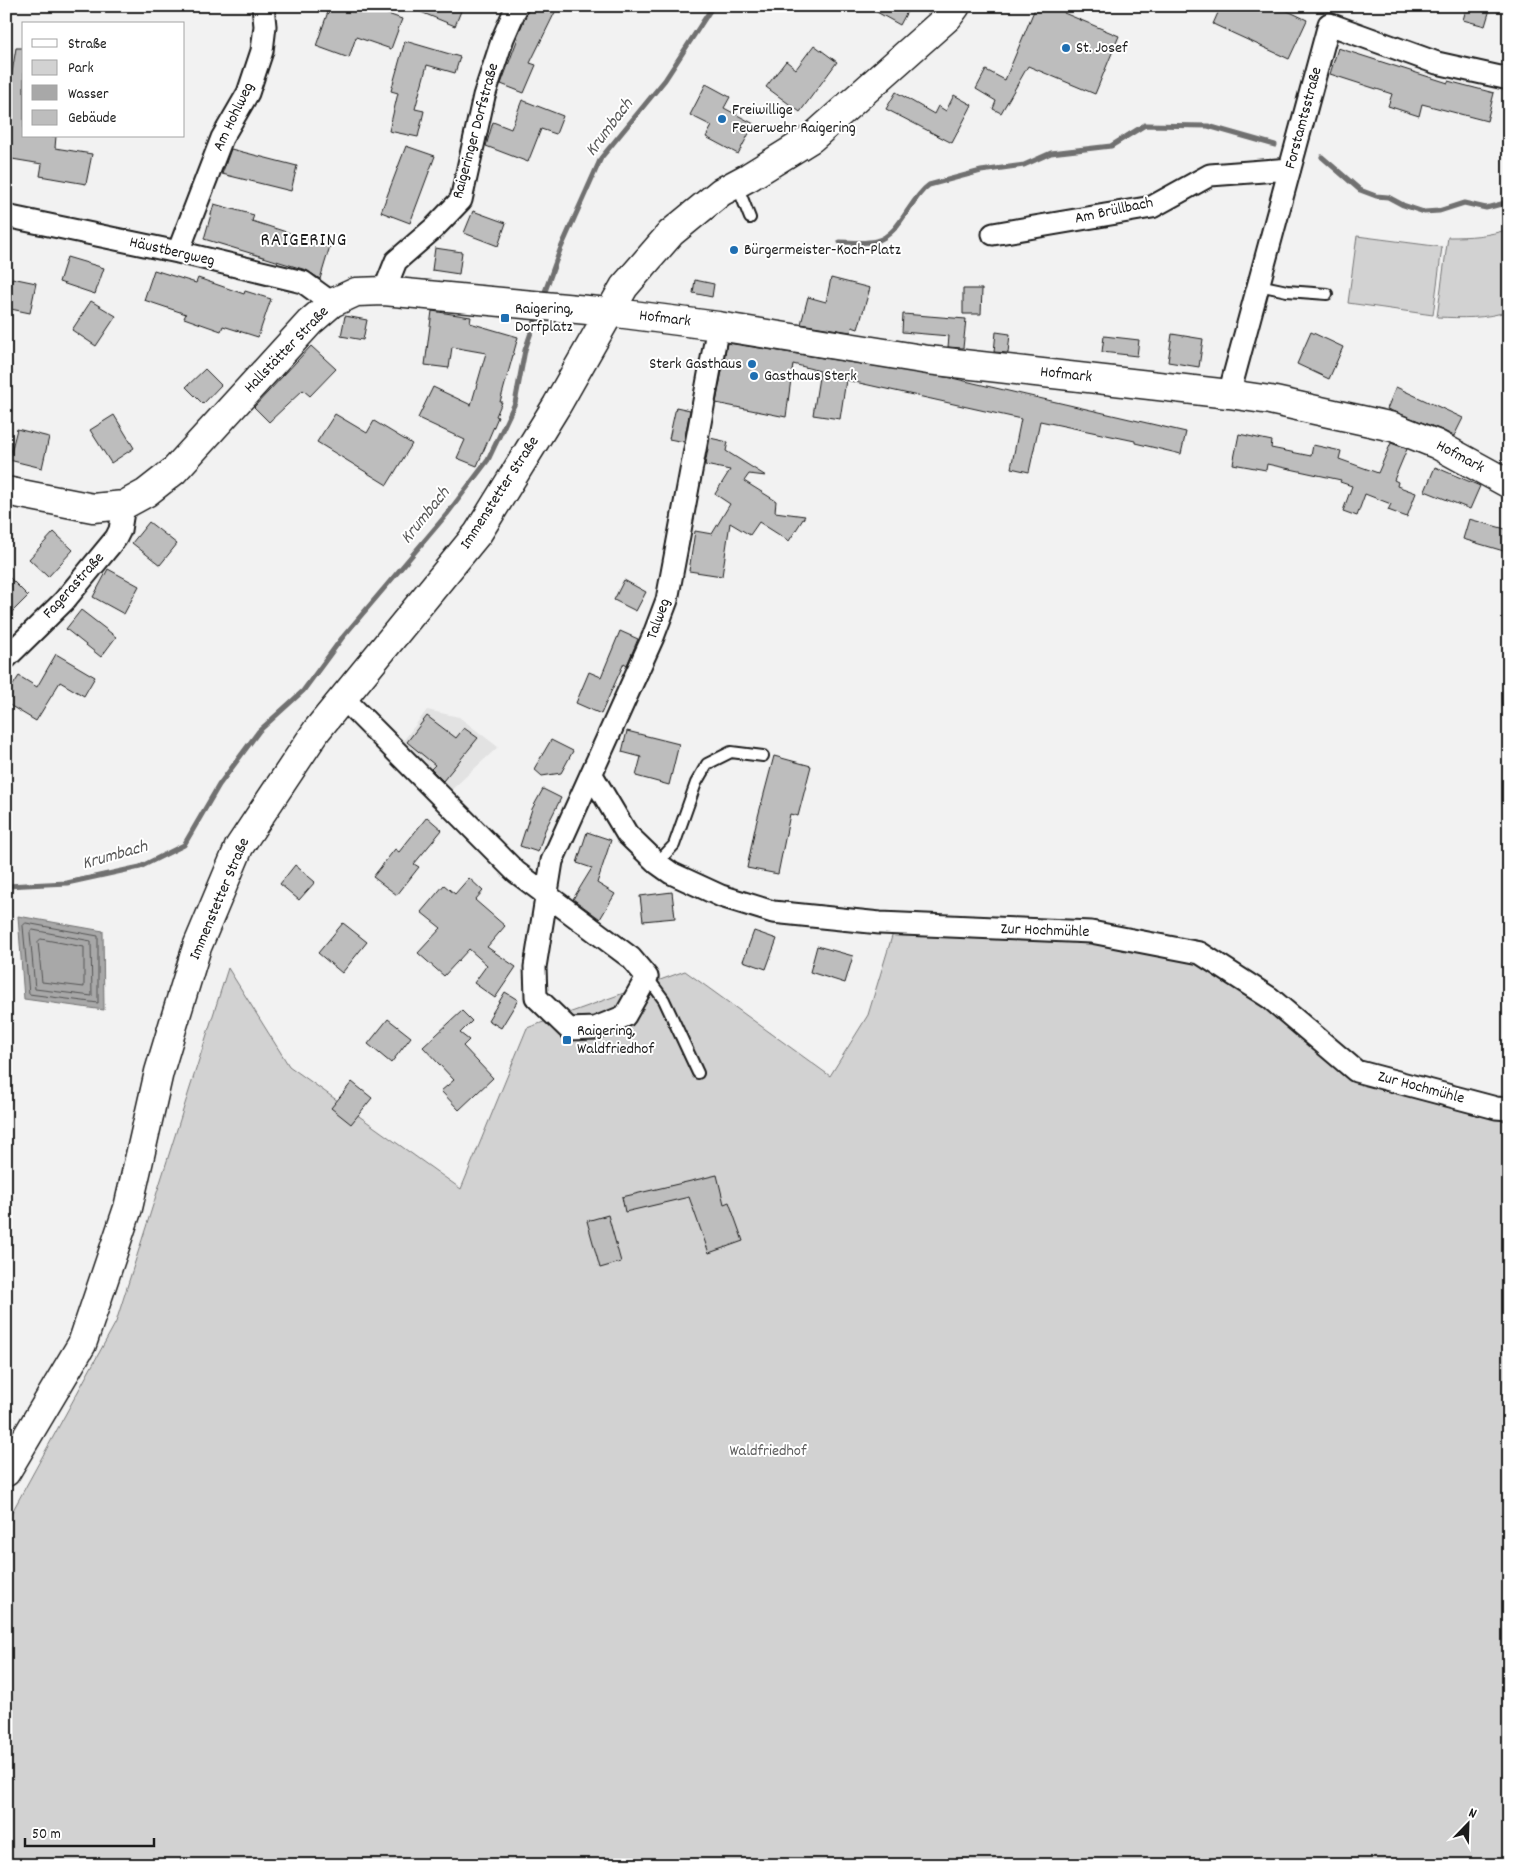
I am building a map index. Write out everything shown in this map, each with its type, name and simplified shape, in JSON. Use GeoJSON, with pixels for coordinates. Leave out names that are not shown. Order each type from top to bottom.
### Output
{"type":"FeatureCollection","features":[{"type":"Feature","properties":{"kind":"main road","name":"Immenstetter Straße"},"geometry":{"type":"LineString","coordinates":[[6,1472],[82,1344],[128,1208],[160,1072],[197,947],[239,847],[317,730],[478,533],[557,405],[624,286],[671,233],[721,192],[812,138],[948,17],[956,6]]}},
{"type":"Feature","properties":{"kind":"main road","name":"Hallstätter Straße"},"geometry":{"type":"LineString","coordinates":[[6,491],[93,508],[124,505],[146,494],[174,470],[310,322],[332,303],[356,292],[384,291],[609,312]]}},
{"type":"Feature","properties":{"kind":"main road","name":"Hofmark"},"geometry":{"type":"LineString","coordinates":[[609,312],[718,326],[928,360],[1270,400],[1393,427],[1436,444],[1509,484]]}},
{"type":"Feature","properties":{"kind":"street","name":"Am Hohlweg"},"geometry":{"type":"LineString","coordinates":[[178,252],[222,138],[248,93],[262,50],[266,26],[263,6]]}},
{"type":"Feature","properties":{"kind":"street","name":"Raigeringer Dorfstraße"},"geometry":{"type":"LineString","coordinates":[[384,291],[396,261],[434,228],[460,200],[484,96],[503,38],[517,6]]}},
{"type":"Feature","properties":{"kind":"street","name":"Forstamtsstraße"},"geometry":{"type":"LineString","coordinates":[[1229,394],[1329,24],[1437,63],[1509,79]]}},
{"type":"Feature","properties":{"kind":"street","name":"Am Brüllbach"},"geometry":{"type":"LineString","coordinates":[[993,234],[1152,207],[1210,175],[1290,169]]}},
{"type":"Feature","properties":{"kind":"street","name":"Häustbergweg"},"geometry":{"type":"LineString","coordinates":[[6,216],[178,252],[302,282],[332,303]]}},
{"type":"Feature","properties":{"kind":"street","name":"Talweg"},"geometry":{"type":"LineString","coordinates":[[647,977],[625,1016],[595,1028],[569,1029],[536,997],[535,966],[552,861],[653,637],[667,600],[718,326]]}},
{"type":"Feature","properties":{"kind":"street","name":"Fagerastraße"},"geometry":{"type":"LineString","coordinates":[[6,658],[64,601],[116,538],[120,530],[124,505]]}},
{"type":"Feature","properties":{"kind":"street"},"geometry":{"type":"LineString","coordinates":[[344,699],[516,872],[631,958],[647,977]]}},
{"type":"Feature","properties":{"kind":"street","name":"Zur Hochmühle"},"geometry":{"type":"LineString","coordinates":[[592,775],[627,834],[657,863],[671,873],[721,896],[773,912],[880,924],[1091,932],[1200,953],[1270,998],[1356,1071],[1496,1108],[1509,1109]]}},
{"type":"Feature","properties":{"kind":"lane"},"geometry":{"type":"LineString","coordinates":[[736,184],[750,218]]}},
{"type":"Feature","properties":{"kind":"lane"},"geometry":{"type":"LineString","coordinates":[[1259,285],[1287,291],[1326,294]]}},
{"type":"Feature","properties":{"kind":"lane"},"geometry":{"type":"LineString","coordinates":[[657,863],[674,845],[696,783],[706,764],[731,752],[762,756]]}},
{"type":"Feature","properties":{"kind":"lane"},"geometry":{"type":"LineString","coordinates":[[647,977],[664,1000],[698,1073]]}},
{"type":"Feature","properties":{"kind":"shaded area"},"geometry":{"type":"Polygon","coordinates":[[[427,710],[459,717],[498,747],[448,793],[400,745],[427,710]]]}},
{"type":"Feature","properties":{"kind":"green space"},"geometry":{"type":"Polygon","coordinates":[[[1509,229],[1509,311],[1482,317],[1437,317],[1448,237],[1479,236],[1509,229]]]}},
{"type":"Feature","properties":{"kind":"green space"},"geometry":{"type":"Polygon","coordinates":[[[1357,236],[1442,247],[1433,315],[1348,303],[1357,236]]]}},
{"type":"Feature","properties":{"kind":"green space","name":"Waldfriedhof"},"geometry":{"type":"Polygon","coordinates":[[[942,927],[1200,953],[1356,1071],[1509,1109],[1509,1865],[6,1865],[6,1523],[116,1322],[228,968],[289,1066],[461,1189],[527,1028],[685,971],[830,1076],[868,1015],[893,933],[942,927]]]}},
{"type":"Feature","properties":{"kind":"water"},"geometry":{"type":"Polygon","coordinates":[[[18,916],[103,931],[104,1010],[24,999],[18,916]]]}},
{"type":"Feature","properties":{"kind":"building"},"geometry":{"type":"Polygon","coordinates":[[[330,6],[365,6],[402,19],[391,49],[356,37],[349,58],[316,46],[330,6]]]}},
{"type":"Feature","properties":{"kind":"building"},"geometry":{"type":"Polygon","coordinates":[[[406,6],[463,6],[455,26],[406,6]]]}},
{"type":"Feature","properties":{"kind":"building"},"geometry":{"type":"Polygon","coordinates":[[[530,6],[558,6],[530,63],[536,65],[524,93],[501,84],[530,6]]]}},
{"type":"Feature","properties":{"kind":"building"},"geometry":{"type":"Polygon","coordinates":[[[866,6],[910,6],[900,25],[866,6]]]}},
{"type":"Feature","properties":{"kind":"building","name":"St. Josef"},"geometry":{"type":"Polygon","coordinates":[[[1036,6],[1067,6],[1064,13],[1119,36],[1095,94],[1028,66],[1001,113],[993,109],[996,101],[976,89],[986,70],[1005,80],[1036,6]]]}},
{"type":"Feature","properties":{"kind":"building"},"geometry":{"type":"Polygon","coordinates":[[[1221,6],[1277,6],[1307,20],[1289,59],[1213,24],[1221,6]]]}},
{"type":"Feature","properties":{"kind":"building"},"geometry":{"type":"Polygon","coordinates":[[[1467,6],[1491,6],[1485,26],[1463,20],[1467,6]]]}},
{"type":"Feature","properties":{"kind":"building"},"geometry":{"type":"Polygon","coordinates":[[[405,41],[460,57],[455,73],[427,65],[415,109],[424,111],[418,137],[389,131],[398,93],[391,91],[405,41]]]}},
{"type":"Feature","properties":{"kind":"building"},"geometry":{"type":"Polygon","coordinates":[[[814,45],[837,62],[800,112],[766,87],[786,61],[796,69],[814,45]]]}},
{"type":"Feature","properties":{"kind":"building"},"geometry":{"type":"Polygon","coordinates":[[[16,48],[22,48],[22,138],[56,138],[55,148],[92,154],[86,184],[40,176],[42,164],[6,158],[6,84],[10,85],[16,48]]]}},
{"type":"Feature","properties":{"kind":"building"},"geometry":{"type":"Polygon","coordinates":[[[1338,48],[1448,83],[1448,81],[1494,93],[1487,121],[1422,104],[1419,116],[1388,106],[1392,94],[1330,74],[1338,48]]]}},
{"type":"Feature","properties":{"kind":"building","name":"Freiwillige Feuerwehr Raigering"},"geometry":{"type":"Polygon","coordinates":[[[706,84],[730,97],[724,108],[754,124],[738,154],[706,137],[712,126],[690,115],[706,84]]]}},
{"type":"Feature","properties":{"kind":"building"},"geometry":{"type":"Polygon","coordinates":[[[896,92],[934,114],[938,106],[946,111],[954,95],[972,105],[952,143],[886,109],[896,92]]]}},
{"type":"Feature","properties":{"kind":"building"},"geometry":{"type":"Polygon","coordinates":[[[522,100],[563,116],[556,134],[541,129],[528,162],[486,146],[493,122],[511,129],[522,100]]]}},
{"type":"Feature","properties":{"kind":"building"},"geometry":{"type":"Polygon","coordinates":[[[406,146],[435,156],[410,223],[381,212],[406,146]]]}},
{"type":"Feature","properties":{"kind":"building"},"geometry":{"type":"Polygon","coordinates":[[[231,149],[297,166],[291,191],[222,174],[231,149]]]}},
{"type":"Feature","properties":{"kind":"building"},"geometry":{"type":"Polygon","coordinates":[[[214,204],[254,215],[252,221],[330,246],[320,279],[306,270],[204,239],[214,204]]]}},
{"type":"Feature","properties":{"kind":"building"},"geometry":{"type":"Polygon","coordinates":[[[473,211],[506,223],[498,246],[464,233],[473,211]]]}},
{"type":"Feature","properties":{"kind":"building"},"geometry":{"type":"Polygon","coordinates":[[[435,248],[462,252],[459,274],[432,270],[435,248]]]}},
{"type":"Feature","properties":{"kind":"building"},"geometry":{"type":"Polygon","coordinates":[[[67,257],[104,268],[95,294],[59,282],[67,257]]]}},
{"type":"Feature","properties":{"kind":"building"},"geometry":{"type":"Polygon","coordinates":[[[154,270],[196,283],[198,278],[244,294],[245,291],[271,299],[258,337],[223,326],[221,331],[184,318],[186,314],[144,300],[154,270]]]}},
{"type":"Feature","properties":{"kind":"building"},"geometry":{"type":"Polygon","coordinates":[[[12,278],[36,283],[30,313],[6,308],[12,278]]]}},
{"type":"Feature","properties":{"kind":"building"},"geometry":{"type":"Polygon","coordinates":[[[831,278],[870,288],[858,329],[852,327],[851,332],[801,324],[808,297],[826,302],[831,278]]]}},
{"type":"Feature","properties":{"kind":"building"},"geometry":{"type":"Polygon","coordinates":[[[695,280],[714,284],[712,297],[693,293],[695,280]]]}},
{"type":"Feature","properties":{"kind":"building"},"geometry":{"type":"Polygon","coordinates":[[[963,289],[982,289],[981,314],[963,314],[963,289]]]}},
{"type":"Feature","properties":{"kind":"building"},"geometry":{"type":"Polygon","coordinates":[[[91,301],[116,316],[96,346],[72,330],[91,301]]]}},
{"type":"Feature","properties":{"kind":"building"},"geometry":{"type":"Polygon","coordinates":[[[432,311],[471,317],[470,323],[518,337],[500,402],[502,402],[496,416],[498,417],[477,466],[457,458],[465,440],[418,418],[433,387],[471,405],[486,353],[452,347],[449,368],[425,365],[432,311]]]}},
{"type":"Feature","properties":{"kind":"building"},"geometry":{"type":"Polygon","coordinates":[[[903,314],[966,319],[963,348],[948,347],[949,336],[902,332],[903,314]]]}},
{"type":"Feature","properties":{"kind":"building"},"geometry":{"type":"Polygon","coordinates":[[[345,316],[367,320],[363,340],[341,336],[345,316]]]}},
{"type":"Feature","properties":{"kind":"building"},"geometry":{"type":"Polygon","coordinates":[[[996,332],[1010,334],[1008,353],[994,352],[996,332]]]}},
{"type":"Feature","properties":{"kind":"building"},"geometry":{"type":"Polygon","coordinates":[[[1311,332],[1343,347],[1329,379],[1297,364],[1311,332]]]}},
{"type":"Feature","properties":{"kind":"building"},"geometry":{"type":"Polygon","coordinates":[[[1172,334],[1203,339],[1199,367],[1168,362],[1172,334]]]}},
{"type":"Feature","properties":{"kind":"building"},"geometry":{"type":"Polygon","coordinates":[[[1104,336],[1139,340],[1137,356],[1102,352],[1104,336]]]}},
{"type":"Feature","properties":{"kind":"building"},"geometry":{"type":"Polygon","coordinates":[[[727,343],[952,378],[1186,432],[1181,454],[1135,443],[1135,441],[1040,421],[1029,472],[1011,468],[1021,419],[846,380],[840,419],[813,415],[820,371],[793,364],[786,417],[716,403],[727,343]]]}},
{"type":"Feature","properties":{"kind":"building"},"geometry":{"type":"Polygon","coordinates":[[[311,346],[336,369],[310,396],[303,390],[269,422],[254,407],[311,346]]]}},
{"type":"Feature","properties":{"kind":"building"},"geometry":{"type":"Polygon","coordinates":[[[205,369],[221,385],[203,404],[186,387],[205,369]]]}},
{"type":"Feature","properties":{"kind":"building"},"geometry":{"type":"Polygon","coordinates":[[[1396,387],[1463,418],[1454,436],[1387,409],[1396,387]]]}},
{"type":"Feature","properties":{"kind":"building"},"geometry":{"type":"Polygon","coordinates":[[[676,407],[690,410],[684,442],[669,439],[676,407]]]}},
{"type":"Feature","properties":{"kind":"building"},"geometry":{"type":"Polygon","coordinates":[[[335,414],[367,433],[374,421],[412,444],[387,485],[317,442],[335,414]]]}},
{"type":"Feature","properties":{"kind":"building"},"geometry":{"type":"Polygon","coordinates":[[[114,415],[134,448],[111,463],[90,430],[114,415]]]}},
{"type":"Feature","properties":{"kind":"building"},"geometry":{"type":"Polygon","coordinates":[[[17,429],[49,437],[42,468],[9,460],[17,429]]]}},
{"type":"Feature","properties":{"kind":"building"},"geometry":{"type":"Polygon","coordinates":[[[1239,434],[1272,441],[1271,448],[1311,456],[1313,445],[1341,451],[1339,459],[1378,473],[1391,443],[1407,449],[1394,480],[1398,482],[1397,486],[1416,493],[1407,517],[1388,510],[1391,504],[1365,494],[1357,516],[1343,511],[1352,486],[1340,482],[1341,480],[1267,464],[1266,470],[1233,464],[1239,434]]]}},
{"type":"Feature","properties":{"kind":"building"},"geometry":{"type":"Polygon","coordinates":[[[710,438],[728,442],[726,451],[766,476],[749,474],[744,481],[776,501],[775,512],[805,516],[789,541],[759,522],[750,535],[730,523],[722,576],[689,571],[695,531],[712,534],[730,504],[715,494],[730,470],[705,465],[710,438]]]}},
{"type":"Feature","properties":{"kind":"building"},"geometry":{"type":"Polygon","coordinates":[[[1435,467],[1480,486],[1470,509],[1425,491],[1435,467]]]}},
{"type":"Feature","properties":{"kind":"building"},"geometry":{"type":"Polygon","coordinates":[[[1469,519],[1509,530],[1507,552],[1463,539],[1469,519]]]}},
{"type":"Feature","properties":{"kind":"building"},"geometry":{"type":"Polygon","coordinates":[[[149,522],[177,544],[160,565],[132,543],[149,522]]]}},
{"type":"Feature","properties":{"kind":"building"},"geometry":{"type":"Polygon","coordinates":[[[54,532],[73,550],[48,577],[29,559],[54,532]]]}},
{"type":"Feature","properties":{"kind":"building"},"geometry":{"type":"Polygon","coordinates":[[[108,569],[139,586],[124,614],[93,597],[108,569]]]}},
{"type":"Feature","properties":{"kind":"building"},"geometry":{"type":"Polygon","coordinates":[[[6,574],[28,596],[6,618],[6,574]]]}},
{"type":"Feature","properties":{"kind":"building"},"geometry":{"type":"Polygon","coordinates":[[[624,580],[646,592],[636,611],[614,600],[624,580]]]}},
{"type":"Feature","properties":{"kind":"building"},"geometry":{"type":"Polygon","coordinates":[[[81,610],[116,637],[101,657],[66,629],[81,610]]]}},
{"type":"Feature","properties":{"kind":"building"},"geometry":{"type":"Polygon","coordinates":[[[620,631],[638,639],[627,665],[624,663],[601,714],[576,703],[589,672],[601,677],[620,631]]]}},
{"type":"Feature","properties":{"kind":"building"},"geometry":{"type":"Polygon","coordinates":[[[56,654],[95,677],[84,696],[60,682],[36,721],[6,703],[6,696],[19,676],[37,687],[56,654]]]}},
{"type":"Feature","properties":{"kind":"building"},"geometry":{"type":"Polygon","coordinates":[[[427,716],[456,738],[464,728],[478,738],[443,781],[431,769],[435,765],[407,742],[427,716]]]}},
{"type":"Feature","properties":{"kind":"building"},"geometry":{"type":"Polygon","coordinates":[[[627,731],[679,744],[669,785],[636,776],[641,757],[622,752],[627,731]]]}},
{"type":"Feature","properties":{"kind":"building"},"geometry":{"type":"Polygon","coordinates":[[[551,740],[573,751],[561,773],[542,776],[534,769],[551,740]]]}},
{"type":"Feature","properties":{"kind":"building"},"geometry":{"type":"Polygon","coordinates":[[[774,756],[811,766],[798,816],[790,814],[778,874],[747,868],[755,828],[774,756]]]}},
{"type":"Feature","properties":{"kind":"building"},"geometry":{"type":"Polygon","coordinates":[[[543,789],[561,798],[545,830],[538,852],[520,846],[532,809],[543,789]]]}},
{"type":"Feature","properties":{"kind":"building"},"geometry":{"type":"Polygon","coordinates":[[[427,817],[442,830],[414,864],[419,867],[397,895],[373,877],[395,849],[399,852],[427,817]]]}},
{"type":"Feature","properties":{"kind":"building"},"geometry":{"type":"Polygon","coordinates":[[[587,832],[611,840],[597,883],[615,894],[600,919],[573,899],[592,868],[577,863],[587,832]]]}},
{"type":"Feature","properties":{"kind":"building"},"geometry":{"type":"Polygon","coordinates":[[[295,865],[315,882],[299,900],[280,884],[295,865]]]}},
{"type":"Feature","properties":{"kind":"building"},"geometry":{"type":"Polygon","coordinates":[[[469,878],[483,891],[475,900],[505,926],[487,947],[516,967],[495,998],[474,983],[487,965],[469,949],[444,976],[418,953],[441,928],[421,912],[444,885],[455,894],[469,878]]]}},
{"type":"Feature","properties":{"kind":"building"},"geometry":{"type":"Polygon","coordinates":[[[672,892],[675,918],[643,921],[640,896],[672,892]]]}},
{"type":"Feature","properties":{"kind":"building"},"geometry":{"type":"Polygon","coordinates":[[[343,923],[367,942],[342,973],[318,953],[343,923]]]}},
{"type":"Feature","properties":{"kind":"building"},"geometry":{"type":"Polygon","coordinates":[[[754,931],[777,939],[766,969],[743,961],[754,931]]]}},
{"type":"Feature","properties":{"kind":"building"},"geometry":{"type":"Polygon","coordinates":[[[817,946],[853,956],[845,983],[810,972],[817,946]]]}},
{"type":"Feature","properties":{"kind":"building"},"geometry":{"type":"Polygon","coordinates":[[[505,992],[518,1000],[501,1028],[488,1020],[505,992]]]}},
{"type":"Feature","properties":{"kind":"building"},"geometry":{"type":"Polygon","coordinates":[[[462,1011],[472,1021],[460,1033],[469,1040],[463,1046],[493,1078],[459,1110],[441,1091],[454,1080],[423,1047],[462,1011]]]}},
{"type":"Feature","properties":{"kind":"building"},"geometry":{"type":"Polygon","coordinates":[[[388,1019],[411,1037],[391,1063],[368,1044],[388,1019]]]}},
{"type":"Feature","properties":{"kind":"building"},"geometry":{"type":"Polygon","coordinates":[[[352,1082],[372,1098],[351,1124],[331,1108],[352,1082]]]}},
{"type":"Feature","properties":{"kind":"building"},"geometry":{"type":"Polygon","coordinates":[[[717,1175],[724,1204],[729,1202],[743,1241],[709,1253],[689,1197],[625,1212],[622,1197],[717,1175]]]}},
{"type":"Feature","properties":{"kind":"building"},"geometry":{"type":"Polygon","coordinates":[[[608,1215],[621,1262],[600,1268],[587,1221],[608,1215]]]}},
{"type":"Feature","properties":{"kind":"waterway","name":"Krumbach"},"geometry":{"type":"LineString","coordinates":[[543,297],[560,250],[601,158],[665,80],[713,6]]}},
{"type":"Feature","properties":{"kind":"waterway"},"geometry":{"type":"LineString","coordinates":[[840,242],[867,242],[885,237],[898,224],[922,191],[929,185],[981,171],[1024,165],[1051,153],[1111,146],[1145,125],[1208,126],[1275,145]]}},
{"type":"Feature","properties":{"kind":"waterway"},"geometry":{"type":"LineString","coordinates":[[1322,157],[1360,190],[1376,196],[1388,197],[1403,205],[1424,212],[1439,211],[1464,203],[1486,208],[1509,202]]}},
{"type":"Feature","properties":{"kind":"waterway","name":"Krumbach"},"geometry":{"type":"LineString","coordinates":[[6,886],[67,883],[140,867],[184,845],[219,785],[259,731],[303,691],[342,638],[447,514],[488,460],[515,403],[525,350],[538,312]]}},
{"type":"Feature","properties":{"kind":"place","name":"St. Josef"},"geometry":{"type":"Point","coordinates":[1066,48]}},
{"type":"Feature","properties":{"kind":"place","name":"Freiwillige Feuerwehr Raigering"},"geometry":{"type":"Point","coordinates":[722,119]}},
{"type":"Feature","properties":{"kind":"place","name":"Bürgermeister-Koch-Platz"},"geometry":{"type":"Point","coordinates":[734,250]}},
{"type":"Feature","properties":{"kind":"place","name":"Raigering, Dorfplatz"},"geometry":{"type":"Point","coordinates":[505,318]}},
{"type":"Feature","properties":{"kind":"place","name":"Sterk Gasthaus"},"geometry":{"type":"Point","coordinates":[752,364]}},
{"type":"Feature","properties":{"kind":"place","name":"Gasthaus Sterk"},"geometry":{"type":"Point","coordinates":[754,376]}},
{"type":"Feature","properties":{"kind":"place","name":"Raigering, Waldfriedhof"},"geometry":{"type":"Point","coordinates":[567,1040]}},
{"type":"Feature","properties":{"kind":"district","name":"RAIGERING"},"geometry":{"type":"Point","coordinates":[304,241]}}]}
